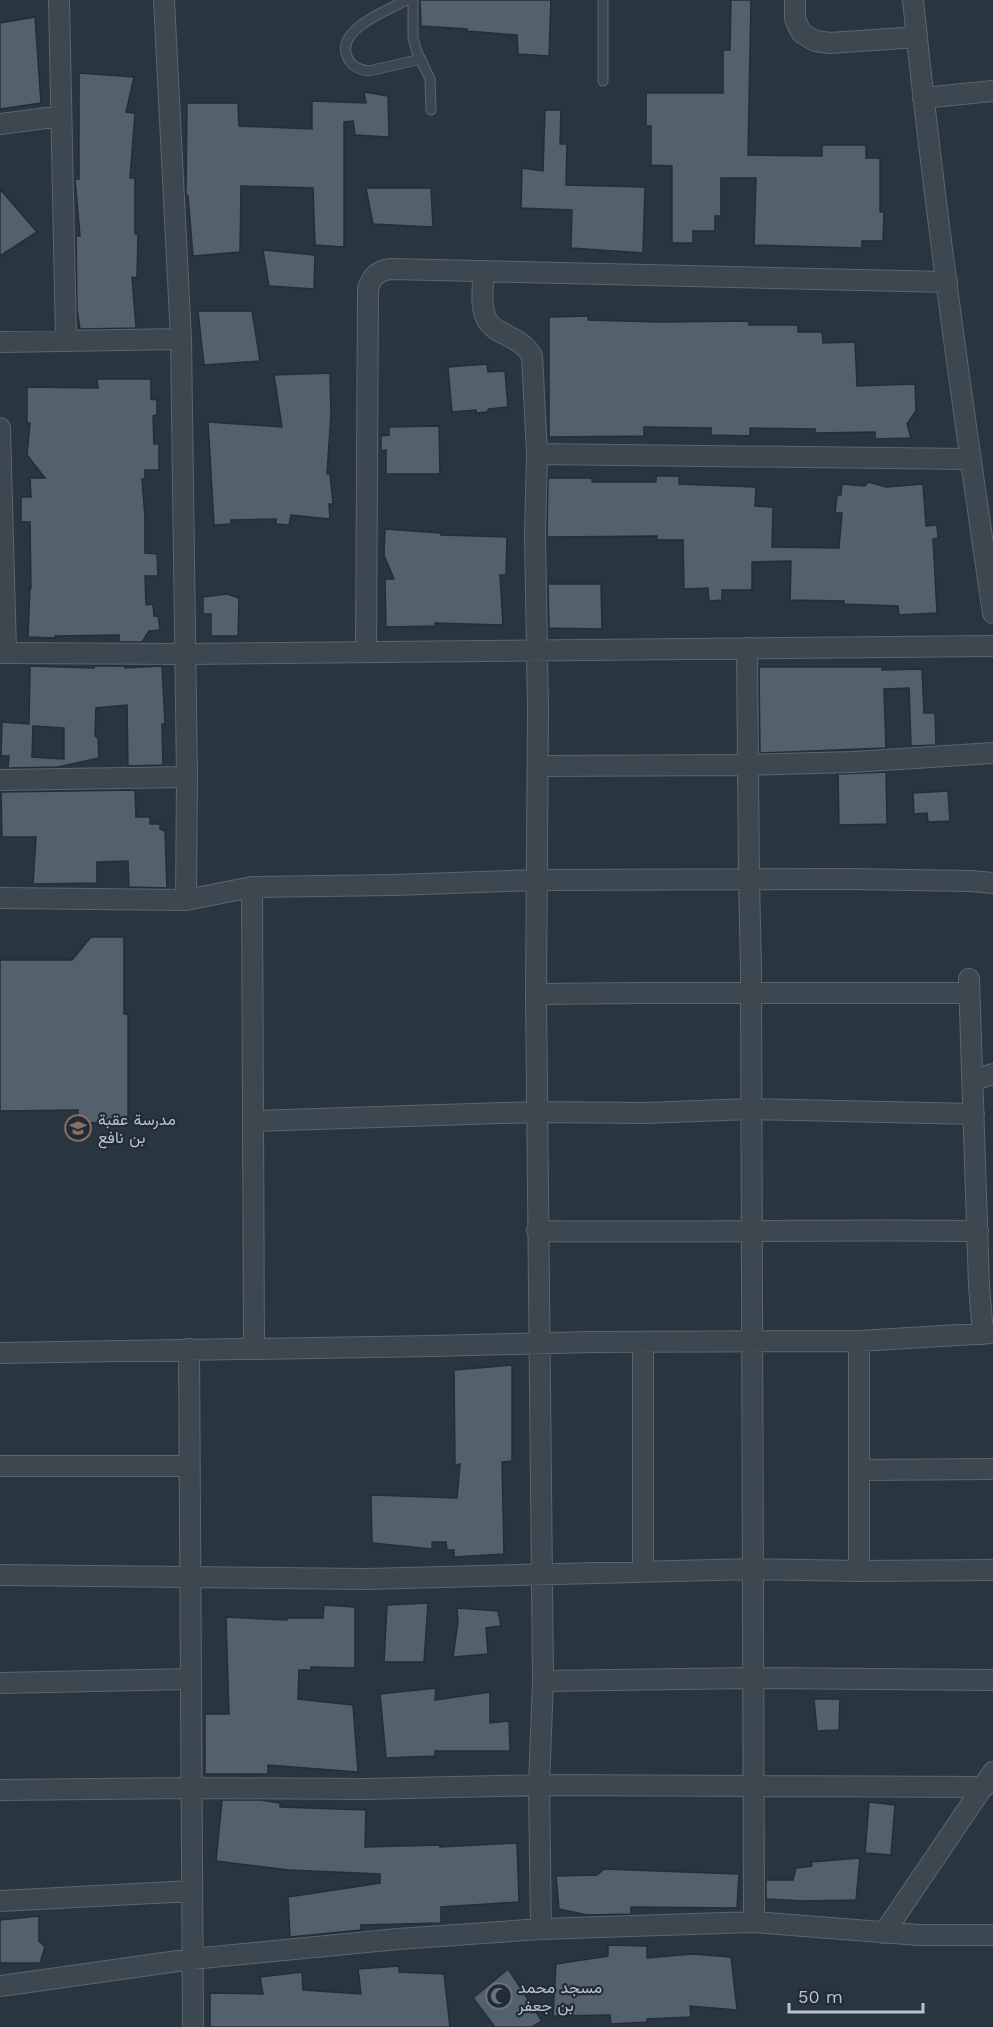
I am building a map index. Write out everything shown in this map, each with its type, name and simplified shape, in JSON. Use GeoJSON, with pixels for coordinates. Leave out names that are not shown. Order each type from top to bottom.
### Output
{"type":"FeatureCollection","features":[{"type":"Feature","properties":{"kind":"street"},"geometry":{"type":"LineString","coordinates":[[58,0],[66,340]]}},
{"type":"Feature","properties":{"kind":"street"},"geometry":{"type":"LineString","coordinates":[[164,0],[181,339],[187,777],[186,900]]}},
{"type":"Feature","properties":{"kind":"street"},"geometry":{"type":"LineString","coordinates":[[795,0],[795,20],[802,33],[815,41],[830,43],[917,37]]}},
{"type":"Feature","properties":{"kind":"street"},"geometry":{"type":"LineString","coordinates":[[913,0],[923,98],[969,459],[985,503],[993,613]]}},
{"type":"Feature","properties":{"kind":"street"},"geometry":{"type":"LineString","coordinates":[[923,98],[993,91]]}},
{"type":"Feature","properties":{"kind":"street"},"geometry":{"type":"LineString","coordinates":[[0,124],[61,116]]}},
{"type":"Feature","properties":{"kind":"street"},"geometry":{"type":"LineString","coordinates":[[366,652],[368,289],[372,277],[380,271],[390,269],[947,282]]}},
{"type":"Feature","properties":{"kind":"street"},"geometry":{"type":"LineString","coordinates":[[484,271],[483,305],[486,318],[494,327],[527,347],[532,356],[537,454],[535,535],[538,651],[537,1231],[543,1681],[539,1785],[541,1929]]}},
{"type":"Feature","properties":{"kind":"street"},"geometry":{"type":"LineString","coordinates":[[0,342],[181,339]]}},
{"type":"Feature","properties":{"kind":"street"},"geometry":{"type":"LineString","coordinates":[[0,428],[3,653],[185,654],[993,646]]}},
{"type":"Feature","properties":{"kind":"street"},"geometry":{"type":"LineString","coordinates":[[537,454],[969,459]]}},
{"type":"Feature","properties":{"kind":"street"},"geometry":{"type":"LineString","coordinates":[[747,648],[751,994],[754,1922]]}},
{"type":"Feature","properties":{"kind":"street"},"geometry":{"type":"LineString","coordinates":[[538,766],[748,765],[853,762],[993,753]]}},
{"type":"Feature","properties":{"kind":"street"},"geometry":{"type":"LineString","coordinates":[[0,780],[187,777]]}},
{"type":"Feature","properties":{"kind":"street"},"geometry":{"type":"LineString","coordinates":[[0,898],[186,900],[252,887],[536,880],[850,879],[993,883]]}},
{"type":"Feature","properties":{"kind":"street"},"geometry":{"type":"LineString","coordinates":[[252,887],[254,1349]]}},
{"type":"Feature","properties":{"kind":"street"},"geometry":{"type":"LineString","coordinates":[[0,1353],[539,1343],[859,1341],[988,1334],[979,1286],[974,1080],[969,986],[751,994],[536,994]]}},
{"type":"Feature","properties":{"kind":"street"},"geometry":{"type":"LineString","coordinates":[[974,1080],[993,1074]]}},
{"type":"Feature","properties":{"kind":"street"},"geometry":{"type":"LineString","coordinates":[[253,1121],[537,1112],[646,1113],[750,1109],[974,1114]]}},
{"type":"Feature","properties":{"kind":"street"},"geometry":{"type":"LineString","coordinates":[[537,1231],[978,1231]]}},
{"type":"Feature","properties":{"kind":"street"},"geometry":{"type":"LineString","coordinates":[[859,1341],[859,1571]]}},
{"type":"Feature","properties":{"kind":"street"},"geometry":{"type":"LineString","coordinates":[[643,1343],[643,1572]]}},
{"type":"Feature","properties":{"kind":"street"},"geometry":{"type":"LineString","coordinates":[[189,1349],[193,2027]]}},
{"type":"Feature","properties":{"kind":"street"},"geometry":{"type":"LineString","coordinates":[[0,1466],[188,1466]]}},
{"type":"Feature","properties":{"kind":"street"},"geometry":{"type":"LineString","coordinates":[[860,1470],[993,1469]]}},
{"type":"Feature","properties":{"kind":"street"},"geometry":{"type":"LineString","coordinates":[[0,1575],[366,1579],[753,1569],[993,1570]]}},
{"type":"Feature","properties":{"kind":"street"},"geometry":{"type":"LineString","coordinates":[[543,1681],[753,1678],[993,1680]]}},
{"type":"Feature","properties":{"kind":"street"},"geometry":{"type":"LineString","coordinates":[[0,1683],[190,1679]]}},
{"type":"Feature","properties":{"kind":"street"},"geometry":{"type":"LineString","coordinates":[[0,1790],[365,1789],[539,1785],[753,1786],[989,1779]]}},
{"type":"Feature","properties":{"kind":"street"},"geometry":{"type":"LineString","coordinates":[[885,1933],[989,1779]]}},
{"type":"Feature","properties":{"kind":"street"},"geometry":{"type":"LineString","coordinates":[[0,1901],[192,1891]]}},
{"type":"Feature","properties":{"kind":"street"},"geometry":{"type":"LineString","coordinates":[[0,1986],[192,1959],[398,1939],[541,1929],[754,1922],[885,1933],[993,1935]]}},
{"type":"Feature","properties":{"kind":"lane"},"geometry":{"type":"LineString","coordinates":[[407,0],[358,27],[348,38],[345,51],[351,64],[369,71],[421,59]]}},
{"type":"Feature","properties":{"kind":"lane"},"geometry":{"type":"LineString","coordinates":[[412,0],[413,38],[430,79],[431,110]]}},
{"type":"Feature","properties":{"kind":"lane"},"geometry":{"type":"LineString","coordinates":[[603,0],[603,81]]}},
{"type":"Feature","properties":{"kind":"building"},"geometry":{"type":"Polygon","coordinates":[[[420,0],[551,0],[549,56],[518,54],[517,35],[421,26],[420,0]]]}},
{"type":"Feature","properties":{"kind":"building"},"geometry":{"type":"Polygon","coordinates":[[[731,0],[751,0],[748,155],[822,156],[822,145],[866,145],[866,158],[880,158],[880,212],[884,212],[883,241],[862,241],[862,248],[754,245],[756,178],[721,178],[721,216],[715,216],[715,231],[693,231],[693,243],[672,243],[672,166],[651,165],[651,126],[646,126],[646,93],[723,93],[723,50],[730,50],[731,0]]]}},
{"type":"Feature","properties":{"kind":"building"},"geometry":{"type":"Polygon","coordinates":[[[35,17],[41,103],[0,109],[0,23],[35,17]]]}},
{"type":"Feature","properties":{"kind":"building"},"geometry":{"type":"Polygon","coordinates":[[[79,73],[134,77],[126,112],[135,113],[130,178],[135,178],[135,234],[138,234],[137,278],[132,277],[136,328],[80,329],[77,309],[76,236],[80,236],[75,179],[79,179],[79,73]]]}},
{"type":"Feature","properties":{"kind":"building"},"geometry":{"type":"Polygon","coordinates":[[[364,92],[388,96],[389,137],[355,135],[353,121],[344,122],[344,247],[315,245],[313,188],[241,186],[240,252],[193,256],[186,194],[187,103],[238,103],[239,126],[312,129],[312,101],[366,103],[364,92]]]}},
{"type":"Feature","properties":{"kind":"building"},"geometry":{"type":"Polygon","coordinates":[[[545,110],[561,110],[560,144],[567,144],[566,185],[645,187],[643,253],[571,248],[572,210],[521,208],[522,168],[543,171],[545,110]]]}},
{"type":"Feature","properties":{"kind":"building"},"geometry":{"type":"Polygon","coordinates":[[[366,188],[431,188],[433,227],[373,224],[366,188]]]}},
{"type":"Feature","properties":{"kind":"building"},"geometry":{"type":"Polygon","coordinates":[[[0,189],[37,232],[0,256],[0,189]]]}},
{"type":"Feature","properties":{"kind":"building"},"geometry":{"type":"Polygon","coordinates":[[[263,250],[315,255],[314,289],[269,286],[263,250]]]}},
{"type":"Feature","properties":{"kind":"building"},"geometry":{"type":"Polygon","coordinates":[[[198,311],[252,311],[260,361],[204,365],[198,311]]]}},
{"type":"Feature","properties":{"kind":"building"},"geometry":{"type":"Polygon","coordinates":[[[588,316],[588,320],[749,321],[749,325],[798,325],[798,332],[822,332],[823,343],[855,342],[857,386],[915,384],[916,411],[907,424],[911,438],[875,439],[875,432],[815,433],[815,429],[750,428],[750,436],[711,435],[711,428],[644,427],[644,436],[549,437],[549,317],[588,316]]]}},
{"type":"Feature","properties":{"kind":"building"},"geometry":{"type":"Polygon","coordinates":[[[487,364],[488,372],[505,371],[508,407],[476,413],[476,410],[452,412],[448,367],[487,364]]]}},
{"type":"Feature","properties":{"kind":"building"},"geometry":{"type":"Polygon","coordinates":[[[330,373],[331,414],[327,474],[330,474],[333,504],[329,504],[330,519],[291,515],[289,525],[276,524],[276,519],[231,520],[231,524],[214,525],[208,422],[282,427],[274,375],[330,373]]]}},
{"type":"Feature","properties":{"kind":"building"},"geometry":{"type":"Polygon","coordinates":[[[97,379],[151,379],[151,399],[157,400],[157,415],[153,416],[154,444],[159,444],[159,470],[145,470],[145,479],[142,479],[145,553],[157,554],[158,576],[145,576],[146,605],[153,604],[154,616],[158,616],[160,630],[149,631],[142,642],[119,642],[119,635],[28,637],[31,588],[30,522],[21,522],[21,497],[31,497],[30,478],[45,478],[27,455],[30,423],[27,423],[27,387],[98,388],[97,379]]]}},
{"type":"Feature","properties":{"kind":"building"},"geometry":{"type":"Polygon","coordinates":[[[439,426],[440,474],[386,474],[386,450],[381,451],[381,436],[389,435],[389,427],[439,426]]]}},
{"type":"Feature","properties":{"kind":"building"},"geometry":{"type":"Polygon","coordinates":[[[656,476],[679,476],[679,484],[756,487],[755,506],[773,507],[772,547],[839,548],[842,513],[835,513],[837,495],[841,495],[842,484],[865,486],[868,482],[886,487],[923,484],[926,526],[937,525],[938,538],[933,539],[937,613],[899,615],[898,606],[844,604],[844,601],[790,600],[791,561],[752,562],[752,590],[722,590],[722,600],[709,601],[708,588],[684,589],[683,540],[657,540],[657,536],[547,537],[548,478],[592,478],[592,482],[656,482],[656,476]]]}},
{"type":"Feature","properties":{"kind":"building"},"geometry":{"type":"Polygon","coordinates":[[[385,529],[441,533],[441,535],[507,537],[506,575],[500,575],[503,625],[435,623],[435,626],[386,627],[385,579],[394,579],[384,555],[385,529]]]}},
{"type":"Feature","properties":{"kind":"building"},"geometry":{"type":"Polygon","coordinates":[[[548,584],[601,584],[602,629],[549,628],[548,584]]]}},
{"type":"Feature","properties":{"kind":"building"},"geometry":{"type":"Polygon","coordinates":[[[227,594],[239,598],[238,636],[211,636],[211,614],[203,614],[203,597],[227,594]]]}},
{"type":"Feature","properties":{"kind":"building"},"geometry":{"type":"Polygon","coordinates":[[[30,666],[94,668],[94,666],[126,666],[125,668],[162,666],[165,724],[162,724],[163,765],[128,766],[127,705],[96,708],[95,736],[98,738],[99,758],[58,767],[8,768],[9,756],[1,756],[2,722],[29,724],[30,666]],[[33,726],[32,757],[64,759],[64,728],[33,726]]]}},
{"type":"Feature","properties":{"kind":"building"},"geometry":{"type":"Polygon","coordinates":[[[759,667],[922,669],[924,713],[935,713],[936,745],[911,746],[909,688],[884,689],[886,748],[760,753],[759,667]]]}},
{"type":"Feature","properties":{"kind":"building"},"geometry":{"type":"Polygon","coordinates":[[[886,772],[887,824],[839,825],[838,774],[886,772]]]}},
{"type":"Feature","properties":{"kind":"building"},"geometry":{"type":"Polygon","coordinates":[[[135,790],[136,817],[150,817],[150,824],[160,824],[160,829],[165,831],[167,888],[129,887],[128,861],[97,862],[97,883],[33,884],[36,837],[2,837],[1,792],[135,790]]]}},
{"type":"Feature","properties":{"kind":"building"},"geometry":{"type":"Polygon","coordinates":[[[948,791],[950,821],[928,822],[927,813],[914,814],[913,793],[948,791]]]}},
{"type":"Feature","properties":{"kind":"building"},"geometry":{"type":"Polygon","coordinates":[[[91,937],[124,937],[124,1014],[128,1014],[128,1122],[78,1123],[78,1110],[0,1111],[0,960],[72,960],[91,937]]]}},
{"type":"Feature","properties":{"kind":"building"},"geometry":{"type":"Polygon","coordinates":[[[512,1365],[512,1461],[502,1462],[504,1554],[454,1557],[454,1550],[447,1550],[446,1542],[432,1542],[432,1549],[372,1543],[371,1495],[457,1498],[460,1464],[455,1465],[454,1370],[512,1365]]]}},
{"type":"Feature","properties":{"kind":"building"},"geometry":{"type":"Polygon","coordinates":[[[428,1603],[424,1662],[384,1662],[387,1605],[428,1603]]]}},
{"type":"Feature","properties":{"kind":"building"},"geometry":{"type":"Polygon","coordinates":[[[324,1605],[355,1607],[355,1668],[311,1667],[311,1670],[299,1670],[298,1699],[353,1705],[358,1772],[268,1765],[268,1774],[205,1774],[205,1714],[229,1714],[226,1617],[287,1620],[286,1618],[323,1618],[324,1605]]]}},
{"type":"Feature","properties":{"kind":"building"},"geometry":{"type":"Polygon","coordinates":[[[457,1608],[498,1611],[501,1626],[486,1628],[488,1654],[453,1657],[458,1622],[457,1608]]]}},
{"type":"Feature","properties":{"kind":"building"},"geometry":{"type":"Polygon","coordinates":[[[436,1688],[435,1700],[490,1692],[490,1723],[509,1721],[510,1751],[435,1751],[435,1756],[386,1758],[380,1694],[436,1688]]]}},
{"type":"Feature","properties":{"kind":"building"},"geometry":{"type":"Polygon","coordinates":[[[814,1699],[840,1699],[839,1730],[817,1731],[814,1699]]]}},
{"type":"Feature","properties":{"kind":"building"},"geometry":{"type":"Polygon","coordinates":[[[222,1800],[261,1800],[280,1803],[280,1807],[366,1810],[365,1847],[440,1845],[440,1847],[517,1843],[519,1902],[441,1907],[441,1923],[361,1925],[361,1930],[290,1937],[288,1897],[380,1883],[380,1874],[289,1870],[216,1861],[222,1800]]]}},
{"type":"Feature","properties":{"kind":"building"},"geometry":{"type":"Polygon","coordinates":[[[869,1802],[895,1805],[891,1855],[865,1853],[869,1802]]]}},
{"type":"Feature","properties":{"kind":"building"},"geometry":{"type":"Polygon","coordinates":[[[860,1858],[856,1900],[766,1899],[766,1880],[793,1880],[796,1868],[812,1866],[811,1862],[860,1858]]]}},
{"type":"Feature","properties":{"kind":"building"},"geometry":{"type":"Polygon","coordinates":[[[604,1869],[739,1874],[737,1908],[631,1907],[631,1914],[587,1915],[559,1909],[556,1876],[597,1875],[604,1869]]]}},
{"type":"Feature","properties":{"kind":"building"},"geometry":{"type":"Polygon","coordinates":[[[39,1916],[39,1941],[45,1947],[40,1963],[0,1963],[0,1920],[39,1916]]]}},
{"type":"Feature","properties":{"kind":"building"},"geometry":{"type":"Polygon","coordinates":[[[608,1945],[647,1946],[647,1958],[692,1954],[731,1957],[737,2010],[690,2006],[691,2017],[647,2019],[647,2022],[611,2024],[610,2015],[553,2016],[556,1964],[608,1956],[608,1945]]]}},
{"type":"Feature","properties":{"kind":"building"},"geometry":{"type":"Polygon","coordinates":[[[399,1966],[399,1972],[444,1974],[450,2027],[210,2027],[210,1993],[263,1994],[260,1977],[302,1972],[303,1990],[361,1994],[358,1969],[399,1966]]]}},
{"type":"Feature","properties":{"kind":"building"},"geometry":{"type":"Polygon","coordinates":[[[508,1969],[542,2021],[532,2027],[495,2027],[473,1998],[508,1969]]]}},
{"type":"Feature","properties":{"kind":"place","name":"مدرسة عقبة بن نافع"},"geometry":{"type":"Point","coordinates":[78,1128]}},
{"type":"Feature","properties":{"kind":"place","name":"مسجد محمد بن جعفر"},"geometry":{"type":"Point","coordinates":[499,1996]}}]}
